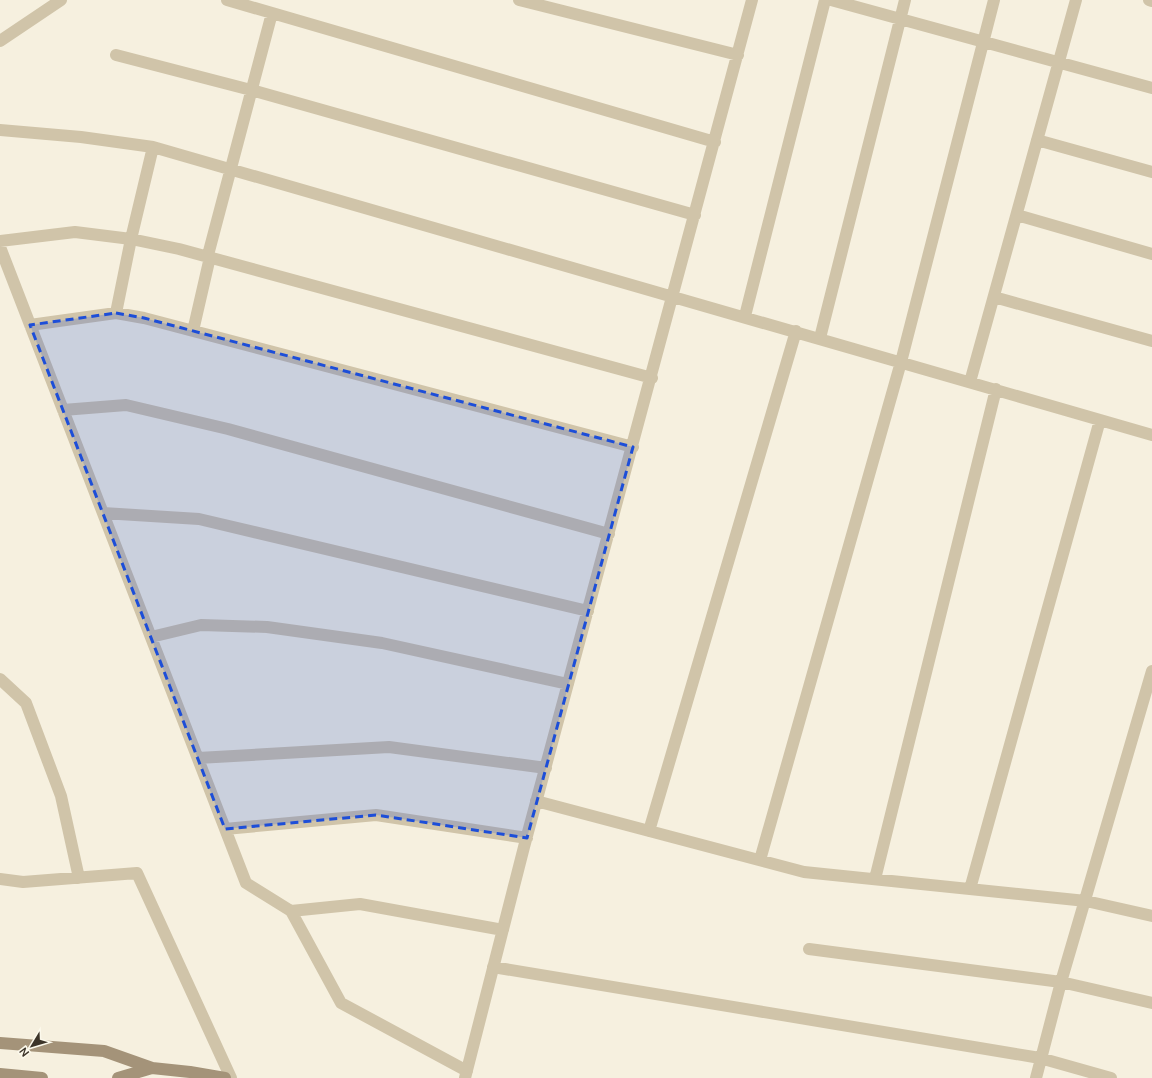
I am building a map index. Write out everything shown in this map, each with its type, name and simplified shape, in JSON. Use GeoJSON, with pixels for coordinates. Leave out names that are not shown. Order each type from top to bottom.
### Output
{"type":"FeatureCollection","features":[{"type":"Feature","properties":{"kind":"street"},"geometry":{"type":"LineString","coordinates":[[0,41],[61,0]]}},
{"type":"Feature","properties":{"kind":"street"},"geometry":{"type":"LineString","coordinates":[[227,0],[715,142]]}},
{"type":"Feature","properties":{"kind":"street"},"geometry":{"type":"LineString","coordinates":[[519,0],[738,55]]}},
{"type":"Feature","properties":{"kind":"street"},"geometry":{"type":"LineString","coordinates":[[0,247],[246,883],[290,911],[341,1003],[466,1075],[526,838],[652,378],[752,0]]}},
{"type":"Feature","properties":{"kind":"street"},"geometry":{"type":"LineString","coordinates":[[745,316],[825,0]]}},
{"type":"Feature","properties":{"kind":"street"},"geometry":{"type":"LineString","coordinates":[[831,0],[1152,88]]}},
{"type":"Feature","properties":{"kind":"street"},"geometry":{"type":"LineString","coordinates":[[820,338],[905,0]]}},
{"type":"Feature","properties":{"kind":"street"},"geometry":{"type":"LineString","coordinates":[[760,860],[901,362],[994,0]]}},
{"type":"Feature","properties":{"kind":"street"},"geometry":{"type":"LineString","coordinates":[[970,382],[1076,0]]}},
{"type":"Feature","properties":{"kind":"street"},"geometry":{"type":"LineString","coordinates":[[193,331],[210,257],[208,255],[272,13]]}},
{"type":"Feature","properties":{"kind":"street"},"geometry":{"type":"LineString","coordinates":[[116,55],[251,90],[695,215]]}},
{"type":"Feature","properties":{"kind":"street"},"geometry":{"type":"LineString","coordinates":[[0,130],[81,137],[153,147],[745,316],[1152,435]]}},
{"type":"Feature","properties":{"kind":"street"},"geometry":{"type":"LineString","coordinates":[[1037,140],[1152,172]]}},
{"type":"Feature","properties":{"kind":"street"},"geometry":{"type":"LineString","coordinates":[[116,313],[131,239],[153,147]]}},
{"type":"Feature","properties":{"kind":"street"},"geometry":{"type":"LineString","coordinates":[[1017,215],[1152,254]]}},
{"type":"Feature","properties":{"kind":"street"},"geometry":{"type":"LineString","coordinates":[[0,241],[75,232],[131,239],[210,257],[652,378]]}},
{"type":"Feature","properties":{"kind":"street"},"geometry":{"type":"LineString","coordinates":[[994,297],[1152,341]]}},
{"type":"Feature","properties":{"kind":"street"},"geometry":{"type":"LineString","coordinates":[[30,325],[116,313],[193,331],[633,447]]}},
{"type":"Feature","properties":{"kind":"street"},"geometry":{"type":"LineString","coordinates":[[649,831],[796,331]]}},
{"type":"Feature","properties":{"kind":"street"},"geometry":{"type":"LineString","coordinates":[[875,879],[996,389]]}},
{"type":"Feature","properties":{"kind":"street"},"geometry":{"type":"LineString","coordinates":[[63,410],[126,405],[228,429],[609,534]]}},
{"type":"Feature","properties":{"kind":"street"},"geometry":{"type":"LineString","coordinates":[[970,889],[1100,420]]}},
{"type":"Feature","properties":{"kind":"street"},"geometry":{"type":"LineString","coordinates":[[103,513],[199,520],[588,611]]}},
{"type":"Feature","properties":{"kind":"street"},"geometry":{"type":"LineString","coordinates":[[151,637],[201,625],[267,627],[382,643],[568,684]]}},
{"type":"Feature","properties":{"kind":"street"},"geometry":{"type":"LineString","coordinates":[[1036,1078],[1061,982],[1086,901],[1152,671]]}},
{"type":"Feature","properties":{"kind":"street"},"geometry":{"type":"LineString","coordinates":[[0,679],[26,703],[61,796],[79,878]]}},
{"type":"Feature","properties":{"kind":"street"},"geometry":{"type":"LineString","coordinates":[[198,758],[389,747],[546,768]]}},
{"type":"Feature","properties":{"kind":"street"},"geometry":{"type":"LineString","coordinates":[[536,801],[804,872],[1086,901],[1152,916]]}},
{"type":"Feature","properties":{"kind":"street"},"geometry":{"type":"LineString","coordinates":[[225,829],[376,815],[526,838]]}},
{"type":"Feature","properties":{"kind":"street"},"geometry":{"type":"LineString","coordinates":[[0,879],[23,882],[138,873],[231,1078]]}},
{"type":"Feature","properties":{"kind":"street"},"geometry":{"type":"LineString","coordinates":[[290,911],[360,904],[503,930]]}},
{"type":"Feature","properties":{"kind":"street"},"geometry":{"type":"LineString","coordinates":[[809,949],[1061,982],[1152,1003]]}},
{"type":"Feature","properties":{"kind":"street"},"geometry":{"type":"LineString","coordinates":[[493,967],[1040,1058],[1111,1078]]}},
{"type":"Feature","properties":{"kind":"street"},"geometry":{"type":"LineString","coordinates":[[0,1043],[104,1052],[152,1068],[225,1078]]}},
{"type":"Feature","properties":{"kind":"street"},"geometry":{"type":"LineString","coordinates":[[118,1078],[152,1068]]}},
{"type":"Feature","properties":{"kind":"street"},"geometry":{"type":"LineString","coordinates":[[0,1074],[42,1078]]}},
{"type":"Feature","properties":{"kind":"highlighted area"},"geometry":{"type":"Polygon","coordinates":[[[116,313],[144,318],[633,447],[527,838],[376,815],[225,829],[30,325],[116,313]]]}}]}
